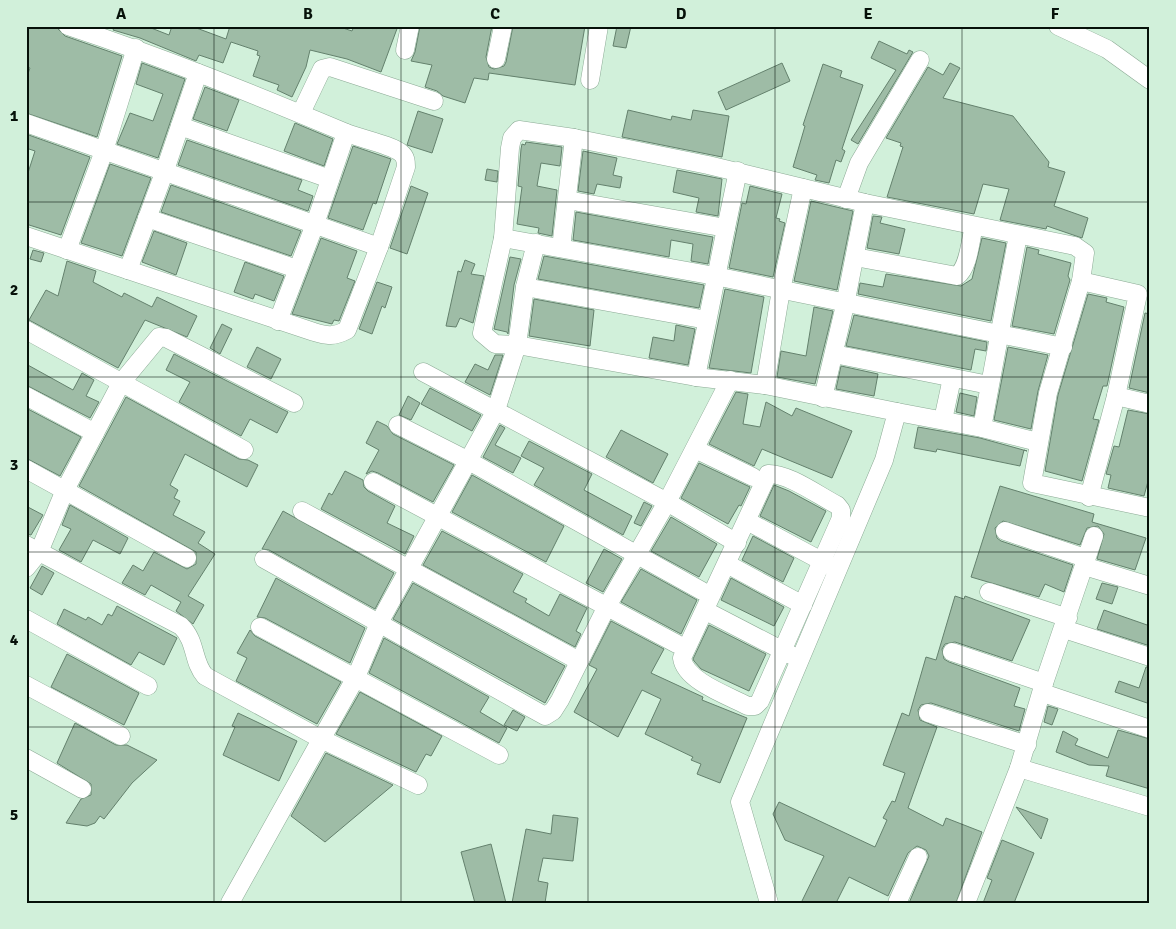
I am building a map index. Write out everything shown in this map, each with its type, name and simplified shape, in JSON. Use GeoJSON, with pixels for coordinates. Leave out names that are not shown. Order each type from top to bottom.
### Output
{"type":"FeatureCollection","features":[{"type":"Feature","properties":{"kind":"street"},"geometry":{"type":"LineString","coordinates":[[26,236],[278,321],[328,336],[338,335],[346,330],[379,247],[406,167],[406,160],[402,153],[346,133],[301,113],[136,48],[68,26]]}},
{"type":"Feature","properties":{"kind":"street"},"geometry":{"type":"LineString","coordinates":[[405,50],[410,26]]}},
{"type":"Feature","properties":{"kind":"street"},"geometry":{"type":"LineString","coordinates":[[496,59],[503,26]]}},
{"type":"Feature","properties":{"kind":"street"},"geometry":{"type":"LineString","coordinates":[[590,80],[599,26]]}},
{"type":"Feature","properties":{"kind":"street"},"geometry":{"type":"LineString","coordinates":[[1058,26],[1107,49],[1150,80]]}},
{"type":"Feature","properties":{"kind":"street"},"geometry":{"type":"LineString","coordinates":[[67,250],[104,151],[136,48]]}},
{"type":"Feature","properties":{"kind":"street"},"geometry":{"type":"LineString","coordinates":[[846,199],[859,163],[920,60]]}},
{"type":"Feature","properties":{"kind":"street"},"geometry":{"type":"LineString","coordinates":[[301,113],[322,68],[330,67],[434,101]]}},
{"type":"Feature","properties":{"kind":"street"},"geometry":{"type":"LineString","coordinates":[[128,270],[198,73]]}},
{"type":"Feature","properties":{"kind":"street"},"geometry":{"type":"LineString","coordinates":[[26,124],[379,247]]}},
{"type":"Feature","properties":{"kind":"street"},"geometry":{"type":"LineString","coordinates":[[180,126],[330,179]]}},
{"type":"Feature","properties":{"kind":"street"},"geometry":{"type":"LineString","coordinates":[[1038,442],[982,428],[822,398],[765,385],[496,344],[482,333],[503,238],[512,138],[519,130],[574,138],[738,171],[846,199],[1075,246],[1085,253],[1081,281],[1048,393],[1032,483],[1090,497],[1150,508]]}},
{"type":"Feature","properties":{"kind":"street"},"geometry":{"type":"LineString","coordinates":[[278,321],[315,224],[346,133]]}},
{"type":"Feature","properties":{"kind":"street"},"geometry":{"type":"LineString","coordinates":[[561,248],[574,138]]}},
{"type":"Feature","properties":{"kind":"street"},"geometry":{"type":"LineString","coordinates":[[696,376],[738,171]]}},
{"type":"Feature","properties":{"kind":"street"},"geometry":{"type":"LineString","coordinates":[[765,385],[781,290],[802,188]]}},
{"type":"Feature","properties":{"kind":"street"},"geometry":{"type":"LineString","coordinates":[[567,200],[726,228]]}},
{"type":"Feature","properties":{"kind":"street"},"geometry":{"type":"LineString","coordinates":[[822,398],[845,305],[865,203]]}},
{"type":"Feature","properties":{"kind":"street"},"geometry":{"type":"LineString","coordinates":[[147,218],[297,270]]}},
{"type":"Feature","properties":{"kind":"street"},"geometry":{"type":"LineString","coordinates":[[855,258],[956,276],[962,272],[965,264],[974,226]]}},
{"type":"Feature","properties":{"kind":"street"},"geometry":{"type":"LineString","coordinates":[[982,428],[1018,235]]}},
{"type":"Feature","properties":{"kind":"street"},"geometry":{"type":"LineString","coordinates":[[503,238],[715,276],[845,305],[1063,347]]}},
{"type":"Feature","properties":{"kind":"street"},"geometry":{"type":"LineString","coordinates":[[230,903],[356,677],[379,623],[496,410],[517,346],[525,287],[536,243]]}},
{"type":"Feature","properties":{"kind":"street"},"geometry":{"type":"LineString","coordinates":[[1081,281],[1138,294],[1116,396],[1090,497]]}},
{"type":"Feature","properties":{"kind":"street"},"geometry":{"type":"LineString","coordinates":[[525,287],[706,320]]}},
{"type":"Feature","properties":{"kind":"street"},"geometry":{"type":"LineString","coordinates":[[26,330],[244,450]]}},
{"type":"Feature","properties":{"kind":"street"},"geometry":{"type":"LineString","coordinates":[[26,568],[32,548],[65,490],[121,383],[159,337],[166,338],[294,403]]}},
{"type":"Feature","properties":{"kind":"street"},"geometry":{"type":"LineString","coordinates":[[834,354],[989,385]]}},
{"type":"Feature","properties":{"kind":"street"},"geometry":{"type":"LineString","coordinates":[[423,372],[667,502],[736,543]]}},
{"type":"Feature","properties":{"kind":"street"},"geometry":{"type":"LineString","coordinates":[[943,420],[952,378]]}},
{"type":"Feature","properties":{"kind":"street"},"geometry":{"type":"LineString","coordinates":[[264,559],[545,716],[554,711],[606,608],[667,502],[730,380]]}},
{"type":"Feature","properties":{"kind":"street"},"geometry":{"type":"LineString","coordinates":[[26,396],[95,433]]}},
{"type":"Feature","properties":{"kind":"street"},"geometry":{"type":"LineString","coordinates":[[1116,396],[1150,404]]}},
{"type":"Feature","properties":{"kind":"street"},"geometry":{"type":"LineString","coordinates":[[769,903],[740,802],[884,460],[897,412]]}},
{"type":"Feature","properties":{"kind":"street"},"geometry":{"type":"LineString","coordinates":[[398,425],[467,460],[702,591]]}},
{"type":"Feature","properties":{"kind":"street"},"geometry":{"type":"LineString","coordinates":[[695,449],[753,477]]}},
{"type":"Feature","properties":{"kind":"street"},"geometry":{"type":"LineString","coordinates":[[26,469],[187,558]]}},
{"type":"Feature","properties":{"kind":"street"},"geometry":{"type":"LineString","coordinates":[[768,474],[776,474],[828,501],[841,510],[841,518],[822,562],[755,706],[740,702],[693,677],[683,666],[682,658],[706,611],[736,543],[768,474]]}},
{"type":"Feature","properties":{"kind":"street"},"geometry":{"type":"LineString","coordinates":[[373,482],[606,608],[677,644]]}},
{"type":"Feature","properties":{"kind":"street"},"geometry":{"type":"LineString","coordinates":[[302,511],[579,660]]}},
{"type":"Feature","properties":{"kind":"street"},"geometry":{"type":"LineString","coordinates":[[747,521],[838,570]]}},
{"type":"Feature","properties":{"kind":"street"},"geometry":{"type":"LineString","coordinates":[[1005,531],[1150,586]]}},
{"type":"Feature","properties":{"kind":"street"},"geometry":{"type":"LineString","coordinates":[[966,903],[1019,768],[1084,562],[1094,536]]}},
{"type":"Feature","properties":{"kind":"street"},"geometry":{"type":"LineString","coordinates":[[32,548],[181,626],[190,635],[200,670],[205,676],[321,739],[418,785]]}},
{"type":"Feature","properties":{"kind":"street"},"geometry":{"type":"LineString","coordinates":[[727,564],[802,605]]}},
{"type":"Feature","properties":{"kind":"street"},"geometry":{"type":"LineString","coordinates":[[989,592],[1150,657]]}},
{"type":"Feature","properties":{"kind":"street"},"geometry":{"type":"LineString","coordinates":[[706,611],[800,660]]}},
{"type":"Feature","properties":{"kind":"street"},"geometry":{"type":"LineString","coordinates":[[26,619],[148,686]]}},
{"type":"Feature","properties":{"kind":"street"},"geometry":{"type":"LineString","coordinates":[[260,627],[499,755]]}},
{"type":"Feature","properties":{"kind":"street"},"geometry":{"type":"LineString","coordinates":[[952,652],[1150,729]]}},
{"type":"Feature","properties":{"kind":"street"},"geometry":{"type":"LineString","coordinates":[[26,685],[121,736]]}},
{"type":"Feature","properties":{"kind":"street"},"geometry":{"type":"LineString","coordinates":[[928,713],[1027,745]]}},
{"type":"Feature","properties":{"kind":"street"},"geometry":{"type":"LineString","coordinates":[[26,758],[82,788]]}},
{"type":"Feature","properties":{"kind":"street"},"geometry":{"type":"LineString","coordinates":[[1019,768],[1150,807]]}},
{"type":"Feature","properties":{"kind":"street"},"geometry":{"type":"LineString","coordinates":[[897,903],[918,857]]}},
{"type":"Feature","properties":{"kind":"building"},"geometry":{"type":"Polygon","coordinates":[[[26,26],[55,26],[65,36],[122,56],[97,137],[26,113],[26,79],[30,68],[26,66],[26,26]]]}},
{"type":"Feature","properties":{"kind":"building"},"geometry":{"type":"Polygon","coordinates":[[[115,26],[146,26],[169,35],[172,26],[191,26],[226,39],[230,26],[337,26],[352,31],[354,26],[398,26],[381,72],[347,59],[310,50],[306,67],[292,97],[277,90],[279,85],[253,76],[260,56],[257,55],[258,51],[231,42],[223,63],[199,55],[196,61],[140,38],[113,30],[115,26]]]}},
{"type":"Feature","properties":{"kind":"building"},"geometry":{"type":"Polygon","coordinates":[[[420,26],[492,26],[486,57],[489,67],[494,69],[504,66],[506,62],[513,26],[585,26],[575,85],[489,73],[488,80],[474,78],[465,103],[443,96],[437,91],[425,87],[432,65],[411,61],[415,52],[420,26]]]}},
{"type":"Feature","properties":{"kind":"building"},"geometry":{"type":"Polygon","coordinates":[[[617,26],[631,26],[626,48],[613,46],[617,26]]]}},
{"type":"Feature","properties":{"kind":"building"},"geometry":{"type":"Polygon","coordinates":[[[879,41],[907,54],[909,50],[913,52],[858,144],[851,140],[896,70],[871,58],[879,41]]]}},
{"type":"Feature","properties":{"kind":"building"},"geometry":{"type":"Polygon","coordinates":[[[142,63],[185,79],[158,158],[117,144],[130,113],[153,121],[163,94],[136,84],[142,63]]]}},
{"type":"Feature","properties":{"kind":"building"},"geometry":{"type":"Polygon","coordinates":[[[782,63],[790,81],[726,110],[718,92],[782,63]]]}},
{"type":"Feature","properties":{"kind":"building"},"geometry":{"type":"Polygon","coordinates":[[[950,63],[960,68],[943,98],[1013,116],[1049,162],[1048,167],[1065,172],[1054,206],[1088,218],[1082,238],[1047,226],[1046,229],[1000,220],[1009,189],[983,184],[974,214],[887,197],[903,147],[900,146],[901,143],[886,138],[928,67],[943,75],[950,63]]]}},
{"type":"Feature","properties":{"kind":"building"},"geometry":{"type":"Polygon","coordinates":[[[823,64],[842,71],[840,77],[863,85],[842,149],[845,151],[841,162],[836,160],[829,183],[815,180],[817,175],[793,167],[805,126],[803,125],[823,64]]]}},
{"type":"Feature","properties":{"kind":"building"},"geometry":{"type":"Polygon","coordinates":[[[205,87],[239,100],[227,131],[193,119],[205,87]]]}},
{"type":"Feature","properties":{"kind":"building"},"geometry":{"type":"Polygon","coordinates":[[[628,110],[671,120],[672,116],[691,120],[693,110],[729,116],[722,157],[622,137],[628,110]]]}},
{"type":"Feature","properties":{"kind":"building"},"geometry":{"type":"Polygon","coordinates":[[[418,111],[443,119],[432,153],[407,145],[418,111]]]}},
{"type":"Feature","properties":{"kind":"building"},"geometry":{"type":"Polygon","coordinates":[[[295,123],[333,139],[324,166],[284,151],[295,123]]]}},
{"type":"Feature","properties":{"kind":"building"},"geometry":{"type":"Polygon","coordinates":[[[26,134],[90,157],[61,235],[26,224],[26,179],[35,151],[26,148],[26,134]]]}},
{"type":"Feature","properties":{"kind":"building"},"geometry":{"type":"Polygon","coordinates":[[[187,140],[302,180],[298,190],[313,196],[308,211],[178,165],[187,140]]]}},
{"type":"Feature","properties":{"kind":"building"},"geometry":{"type":"Polygon","coordinates":[[[526,142],[562,147],[560,166],[541,163],[537,186],[557,190],[552,236],[538,233],[539,228],[517,224],[522,187],[518,186],[521,149],[522,144],[525,145],[526,142]]]}},
{"type":"Feature","properties":{"kind":"building"},"geometry":{"type":"Polygon","coordinates":[[[353,146],[391,159],[376,204],[373,203],[363,230],[328,218],[353,146]]]}},
{"type":"Feature","properties":{"kind":"building"},"geometry":{"type":"Polygon","coordinates":[[[583,151],[617,158],[613,175],[622,177],[620,188],[597,184],[594,194],[578,191],[583,151]]]}},
{"type":"Feature","properties":{"kind":"building"},"geometry":{"type":"Polygon","coordinates":[[[110,164],[151,178],[122,256],[81,243],[110,164]]]}},
{"type":"Feature","properties":{"kind":"building"},"geometry":{"type":"Polygon","coordinates":[[[487,169],[498,171],[497,182],[485,180],[487,169]]]}},
{"type":"Feature","properties":{"kind":"building"},"geometry":{"type":"Polygon","coordinates":[[[677,170],[722,179],[718,216],[696,212],[699,198],[673,192],[677,170]]]}},
{"type":"Feature","properties":{"kind":"building"},"geometry":{"type":"Polygon","coordinates":[[[171,185],[301,231],[291,256],[161,212],[171,185]]]}},
{"type":"Feature","properties":{"kind":"building"},"geometry":{"type":"Polygon","coordinates":[[[411,186],[428,193],[407,254],[390,248],[411,186]]]}},
{"type":"Feature","properties":{"kind":"building"},"geometry":{"type":"Polygon","coordinates":[[[750,186],[782,194],[776,218],[785,223],[773,277],[729,268],[742,203],[746,204],[750,186]]]}},
{"type":"Feature","properties":{"kind":"building"},"geometry":{"type":"Polygon","coordinates":[[[811,201],[853,211],[837,290],[794,281],[811,201]]]}},
{"type":"Feature","properties":{"kind":"building"},"geometry":{"type":"Polygon","coordinates":[[[576,212],[713,237],[708,264],[691,261],[693,244],[671,240],[669,257],[573,240],[576,212]]]}},
{"type":"Feature","properties":{"kind":"building"},"geometry":{"type":"Polygon","coordinates":[[[873,216],[882,217],[880,223],[905,229],[899,254],[867,248],[873,216]]]}},
{"type":"Feature","properties":{"kind":"building"},"geometry":{"type":"Polygon","coordinates":[[[154,231],[187,243],[176,275],[142,262],[154,231]]]}},
{"type":"Feature","properties":{"kind":"building"},"geometry":{"type":"Polygon","coordinates":[[[321,238],[357,251],[347,278],[355,281],[339,321],[334,320],[332,324],[292,314],[321,238]]]}},
{"type":"Feature","properties":{"kind":"building"},"geometry":{"type":"Polygon","coordinates":[[[982,238],[1006,243],[991,321],[858,294],[860,283],[883,287],[886,274],[961,286],[972,279],[982,238]]]}},
{"type":"Feature","properties":{"kind":"building"},"geometry":{"type":"Polygon","coordinates":[[[1027,247],[1039,250],[1038,254],[1071,263],[1068,276],[1070,280],[1054,334],[1012,326],[1027,247]]]}},
{"type":"Feature","properties":{"kind":"building"},"geometry":{"type":"Polygon","coordinates":[[[33,250],[44,253],[41,262],[30,259],[33,250]]]}},
{"type":"Feature","properties":{"kind":"building"},"geometry":{"type":"Polygon","coordinates":[[[544,256],[704,285],[699,308],[538,279],[544,256]]]}},
{"type":"Feature","properties":{"kind":"building"},"geometry":{"type":"Polygon","coordinates":[[[510,257],[521,259],[514,285],[508,334],[507,332],[494,329],[510,257]]]}},
{"type":"Feature","properties":{"kind":"building"},"geometry":{"type":"Polygon","coordinates":[[[465,260],[475,264],[471,274],[484,276],[473,323],[460,318],[456,327],[446,326],[458,271],[461,272],[465,260]]]}},
{"type":"Feature","properties":{"kind":"building"},"geometry":{"type":"Polygon","coordinates":[[[67,261],[96,271],[93,282],[122,297],[124,293],[152,307],[157,297],[197,316],[187,337],[145,320],[118,368],[29,320],[46,290],[58,296],[67,261]]]}},
{"type":"Feature","properties":{"kind":"building"},"geometry":{"type":"Polygon","coordinates":[[[245,262],[284,276],[274,301],[255,294],[253,299],[234,292],[245,262]]]}},
{"type":"Feature","properties":{"kind":"building"},"geometry":{"type":"Polygon","coordinates":[[[377,282],[392,287],[385,308],[382,306],[372,334],[359,329],[377,282]]]}},
{"type":"Feature","properties":{"kind":"building"},"geometry":{"type":"Polygon","coordinates":[[[725,289],[764,297],[751,373],[709,368],[725,289]]]}},
{"type":"Feature","properties":{"kind":"building"},"geometry":{"type":"Polygon","coordinates":[[[1088,294],[1107,298],[1106,302],[1124,307],[1107,386],[1103,386],[1093,419],[1099,420],[1082,481],[1045,471],[1058,395],[1088,294]]]}},
{"type":"Feature","properties":{"kind":"building"},"geometry":{"type":"Polygon","coordinates":[[[534,299],[594,310],[590,346],[529,336],[534,299]]]}},
{"type":"Feature","properties":{"kind":"building"},"geometry":{"type":"Polygon","coordinates":[[[814,307],[833,311],[815,384],[777,377],[781,351],[806,356],[814,307]]]}},
{"type":"Feature","properties":{"kind":"building"},"geometry":{"type":"Polygon","coordinates":[[[1145,313],[1150,314],[1150,393],[1129,388],[1145,313]]]}},
{"type":"Feature","properties":{"kind":"building"},"geometry":{"type":"Polygon","coordinates":[[[854,315],[987,342],[986,351],[975,349],[971,370],[846,346],[854,315]]]}},
{"type":"Feature","properties":{"kind":"building"},"geometry":{"type":"Polygon","coordinates":[[[222,324],[232,329],[220,354],[210,348],[222,324]]]}},
{"type":"Feature","properties":{"kind":"building"},"geometry":{"type":"Polygon","coordinates":[[[676,325],[695,329],[688,365],[649,358],[653,337],[674,341],[676,325]]]}},
{"type":"Feature","properties":{"kind":"building"},"geometry":{"type":"Polygon","coordinates":[[[257,347],[281,359],[271,379],[247,367],[257,347]]]}},
{"type":"Feature","properties":{"kind":"building"},"geometry":{"type":"Polygon","coordinates":[[[1008,347],[1048,355],[1038,391],[1031,429],[994,420],[1008,347]]]}},
{"type":"Feature","properties":{"kind":"building"},"geometry":{"type":"Polygon","coordinates":[[[174,354],[288,412],[277,433],[250,419],[241,436],[179,402],[190,382],[166,370],[174,354]]]}},
{"type":"Feature","properties":{"kind":"building"},"geometry":{"type":"Polygon","coordinates":[[[495,355],[503,355],[490,395],[465,382],[475,364],[488,370],[495,355]]]}},
{"type":"Feature","properties":{"kind":"building"},"geometry":{"type":"Polygon","coordinates":[[[26,364],[73,390],[82,373],[94,380],[86,396],[99,402],[90,418],[26,385],[26,364]]]}},
{"type":"Feature","properties":{"kind":"building"},"geometry":{"type":"Polygon","coordinates":[[[841,366],[878,374],[874,396],[836,389],[841,366]]]}},
{"type":"Feature","properties":{"kind":"building"},"geometry":{"type":"Polygon","coordinates":[[[430,388],[481,415],[472,431],[421,404],[430,388]]]}},
{"type":"Feature","properties":{"kind":"building"},"geometry":{"type":"Polygon","coordinates":[[[736,392],[748,394],[743,424],[760,427],[766,402],[792,416],[796,408],[852,431],[832,478],[762,449],[754,466],[709,444],[736,392]]]}},
{"type":"Feature","properties":{"kind":"building"},"geometry":{"type":"Polygon","coordinates":[[[960,393],[977,397],[974,416],[956,412],[960,393]]]}},
{"type":"Feature","properties":{"kind":"building"},"geometry":{"type":"Polygon","coordinates":[[[408,396],[420,403],[411,420],[399,415],[408,396]]]}},
{"type":"Feature","properties":{"kind":"building"},"geometry":{"type":"Polygon","coordinates":[[[126,397],[239,459],[248,460],[258,465],[247,487],[185,454],[170,485],[178,490],[174,498],[180,501],[173,515],[205,532],[198,543],[215,554],[188,596],[204,605],[193,624],[176,611],[181,602],[151,585],[145,595],[122,583],[133,565],[143,571],[154,552],[187,569],[196,564],[196,552],[79,486],[126,397]]]}},
{"type":"Feature","properties":{"kind":"building"},"geometry":{"type":"Polygon","coordinates":[[[26,408],[81,437],[60,476],[26,458],[26,408]]]}},
{"type":"Feature","properties":{"kind":"building"},"geometry":{"type":"Polygon","coordinates":[[[1128,410],[1150,414],[1150,474],[1144,496],[1108,488],[1111,475],[1106,474],[1114,446],[1119,447],[1128,410]]]}},
{"type":"Feature","properties":{"kind":"building"},"geometry":{"type":"Polygon","coordinates":[[[377,421],[387,426],[393,434],[454,465],[433,502],[378,473],[372,471],[366,474],[379,450],[366,443],[377,421]]]}},
{"type":"Feature","properties":{"kind":"building"},"geometry":{"type":"Polygon","coordinates":[[[500,425],[505,428],[495,445],[521,458],[513,473],[483,457],[500,425]]]}},
{"type":"Feature","properties":{"kind":"building"},"geometry":{"type":"Polygon","coordinates":[[[918,427],[980,438],[1024,450],[1020,466],[937,449],[936,452],[914,448],[918,427]]]}},
{"type":"Feature","properties":{"kind":"building"},"geometry":{"type":"Polygon","coordinates":[[[621,430],[668,454],[653,483],[606,457],[621,430]]]}},
{"type":"Feature","properties":{"kind":"building"},"geometry":{"type":"Polygon","coordinates":[[[529,441],[592,474],[584,490],[632,516],[623,535],[534,485],[544,468],[521,456],[529,441]]]}},
{"type":"Feature","properties":{"kind":"building"},"geometry":{"type":"Polygon","coordinates":[[[699,463],[750,487],[741,506],[739,505],[728,524],[681,498],[699,463]]]}},
{"type":"Feature","properties":{"kind":"building"},"geometry":{"type":"Polygon","coordinates":[[[345,471],[363,480],[364,487],[368,491],[395,506],[387,523],[414,536],[405,554],[321,509],[329,493],[332,495],[345,471]]]}},
{"type":"Feature","properties":{"kind":"building"},"geometry":{"type":"Polygon","coordinates":[[[472,475],[564,526],[546,562],[452,512],[472,475]]]}},
{"type":"Feature","properties":{"kind":"building"},"geometry":{"type":"Polygon","coordinates":[[[774,485],[826,511],[811,542],[760,516],[774,485]]]}},
{"type":"Feature","properties":{"kind":"building"},"geometry":{"type":"Polygon","coordinates":[[[1000,486],[1094,514],[1092,522],[1146,538],[1135,570],[1097,559],[1104,534],[1098,526],[1087,528],[1080,545],[1003,521],[995,528],[997,538],[1001,541],[1073,565],[1064,592],[1045,584],[1039,597],[971,577],[1000,486]]]}},
{"type":"Feature","properties":{"kind":"building"},"geometry":{"type":"Polygon","coordinates":[[[644,502],[652,506],[641,526],[634,523],[644,502]]]}},
{"type":"Feature","properties":{"kind":"building"},"geometry":{"type":"Polygon","coordinates":[[[70,505],[128,538],[120,554],[93,540],[81,562],[59,550],[71,529],[62,525],[70,505]]]}},
{"type":"Feature","properties":{"kind":"building"},"geometry":{"type":"Polygon","coordinates":[[[26,506],[43,515],[31,535],[26,534],[26,506]]]}},
{"type":"Feature","properties":{"kind":"building"},"geometry":{"type":"Polygon","coordinates":[[[283,511],[394,573],[375,609],[269,550],[262,549],[283,511]]]}},
{"type":"Feature","properties":{"kind":"building"},"geometry":{"type":"Polygon","coordinates":[[[671,517],[717,544],[699,577],[651,551],[671,517]]]}},
{"type":"Feature","properties":{"kind":"building"},"geometry":{"type":"Polygon","coordinates":[[[442,531],[523,574],[513,592],[527,599],[525,602],[549,616],[560,594],[587,608],[576,631],[581,634],[575,647],[423,565],[442,531]]]}},
{"type":"Feature","properties":{"kind":"building"},"geometry":{"type":"Polygon","coordinates":[[[753,536],[794,558],[783,582],[742,560],[753,536]]]}},
{"type":"Feature","properties":{"kind":"building"},"geometry":{"type":"Polygon","coordinates":[[[604,549],[622,559],[603,592],[586,583],[604,549]]]}},
{"type":"Feature","properties":{"kind":"building"},"geometry":{"type":"Polygon","coordinates":[[[42,566],[54,573],[42,595],[30,588],[42,566]]]}},
{"type":"Feature","properties":{"kind":"building"},"geometry":{"type":"Polygon","coordinates":[[[641,569],[697,600],[681,634],[621,602],[641,569]]]}},
{"type":"Feature","properties":{"kind":"building"},"geometry":{"type":"Polygon","coordinates":[[[276,578],[365,628],[350,663],[265,618],[257,617],[276,578]]]}},
{"type":"Feature","properties":{"kind":"building"},"geometry":{"type":"Polygon","coordinates":[[[731,578],[784,607],[774,626],[721,600],[731,578]]]}},
{"type":"Feature","properties":{"kind":"building"},"geometry":{"type":"Polygon","coordinates":[[[413,583],[565,666],[545,703],[393,619],[413,583]]]}},
{"type":"Feature","properties":{"kind":"building"},"geometry":{"type":"Polygon","coordinates":[[[1102,583],[1118,587],[1112,604],[1096,599],[1102,583]]]}},
{"type":"Feature","properties":{"kind":"building"},"geometry":{"type":"Polygon","coordinates":[[[955,596],[964,599],[965,596],[1030,620],[1012,661],[955,642],[945,644],[942,649],[944,659],[949,662],[1020,688],[1014,706],[1025,709],[1019,731],[931,703],[921,705],[918,710],[920,720],[937,727],[908,808],[943,826],[946,818],[982,832],[956,903],[909,903],[929,856],[926,850],[917,846],[908,853],[888,896],[849,877],[836,903],[801,903],[824,856],[785,840],[773,814],[779,802],[875,847],[887,820],[883,818],[892,801],[895,802],[905,773],[883,765],[902,713],[909,716],[926,657],[936,660],[955,596]]]}},
{"type":"Feature","properties":{"kind":"building"},"geometry":{"type":"Polygon","coordinates":[[[117,606],[177,638],[164,665],[139,652],[131,665],[57,624],[64,609],[86,620],[88,617],[102,625],[108,614],[112,616],[117,606]]]}},
{"type":"Feature","properties":{"kind":"building"},"geometry":{"type":"Polygon","coordinates":[[[1104,610],[1150,626],[1150,646],[1097,629],[1104,610]]]}},
{"type":"Feature","properties":{"kind":"building"},"geometry":{"type":"Polygon","coordinates":[[[611,621],[664,649],[651,673],[703,697],[702,700],[747,718],[720,783],[697,774],[701,764],[691,760],[693,757],[645,734],[661,699],[642,690],[618,737],[574,712],[597,669],[589,665],[611,621]]]}},
{"type":"Feature","properties":{"kind":"building"},"geometry":{"type":"Polygon","coordinates":[[[709,625],[766,654],[749,691],[701,669],[694,661],[693,659],[709,625]]]}},
{"type":"Feature","properties":{"kind":"building"},"geometry":{"type":"Polygon","coordinates":[[[250,630],[255,636],[341,682],[317,724],[236,681],[247,658],[237,653],[250,630]]]}},
{"type":"Feature","properties":{"kind":"building"},"geometry":{"type":"Polygon","coordinates":[[[384,638],[489,697],[480,712],[507,728],[499,743],[369,673],[384,638]]]}},
{"type":"Feature","properties":{"kind":"building"},"geometry":{"type":"Polygon","coordinates":[[[67,654],[139,693],[124,725],[51,687],[67,654]]]}},
{"type":"Feature","properties":{"kind":"building"},"geometry":{"type":"Polygon","coordinates":[[[1146,667],[1150,667],[1150,704],[1115,692],[1119,681],[1139,688],[1146,667]]]}},
{"type":"Feature","properties":{"kind":"building"},"geometry":{"type":"Polygon","coordinates":[[[360,692],[442,736],[431,756],[426,754],[416,772],[336,734],[360,692]]]}},
{"type":"Feature","properties":{"kind":"building"},"geometry":{"type":"Polygon","coordinates":[[[1048,706],[1058,709],[1052,725],[1044,722],[1048,706]]]}},
{"type":"Feature","properties":{"kind":"building"},"geometry":{"type":"Polygon","coordinates":[[[513,710],[525,717],[517,731],[504,725],[513,710]]]}},
{"type":"Feature","properties":{"kind":"building"},"geometry":{"type":"Polygon","coordinates":[[[238,713],[297,741],[279,781],[223,755],[235,727],[232,726],[238,713]]]}},
{"type":"Feature","properties":{"kind":"building"},"geometry":{"type":"Polygon","coordinates":[[[75,723],[116,745],[127,745],[157,760],[132,783],[104,819],[100,816],[95,823],[87,826],[66,823],[81,799],[91,795],[91,784],[57,763],[75,723]]]}},
{"type":"Feature","properties":{"kind":"building"},"geometry":{"type":"Polygon","coordinates":[[[1118,730],[1150,739],[1150,789],[1106,776],[1109,766],[1089,765],[1056,752],[1063,731],[1078,739],[1075,745],[1108,758],[1118,730]]]}},
{"type":"Feature","properties":{"kind":"building"},"geometry":{"type":"Polygon","coordinates":[[[326,753],[393,785],[325,842],[291,816],[326,753]]]}},
{"type":"Feature","properties":{"kind":"building"},"geometry":{"type":"Polygon","coordinates":[[[1016,807],[1048,819],[1041,839],[1016,807]]]}},
{"type":"Feature","properties":{"kind":"building"},"geometry":{"type":"Polygon","coordinates":[[[553,815],[578,818],[573,861],[543,858],[538,881],[548,883],[545,903],[512,903],[526,829],[551,834],[553,815]]]}},
{"type":"Feature","properties":{"kind":"building"},"geometry":{"type":"Polygon","coordinates":[[[1002,840],[1034,853],[1014,903],[983,903],[992,880],[987,878],[1002,840]]]}},
{"type":"Feature","properties":{"kind":"building"},"geometry":{"type":"Polygon","coordinates":[[[491,844],[506,903],[475,903],[461,852],[491,844]]]}}]}
